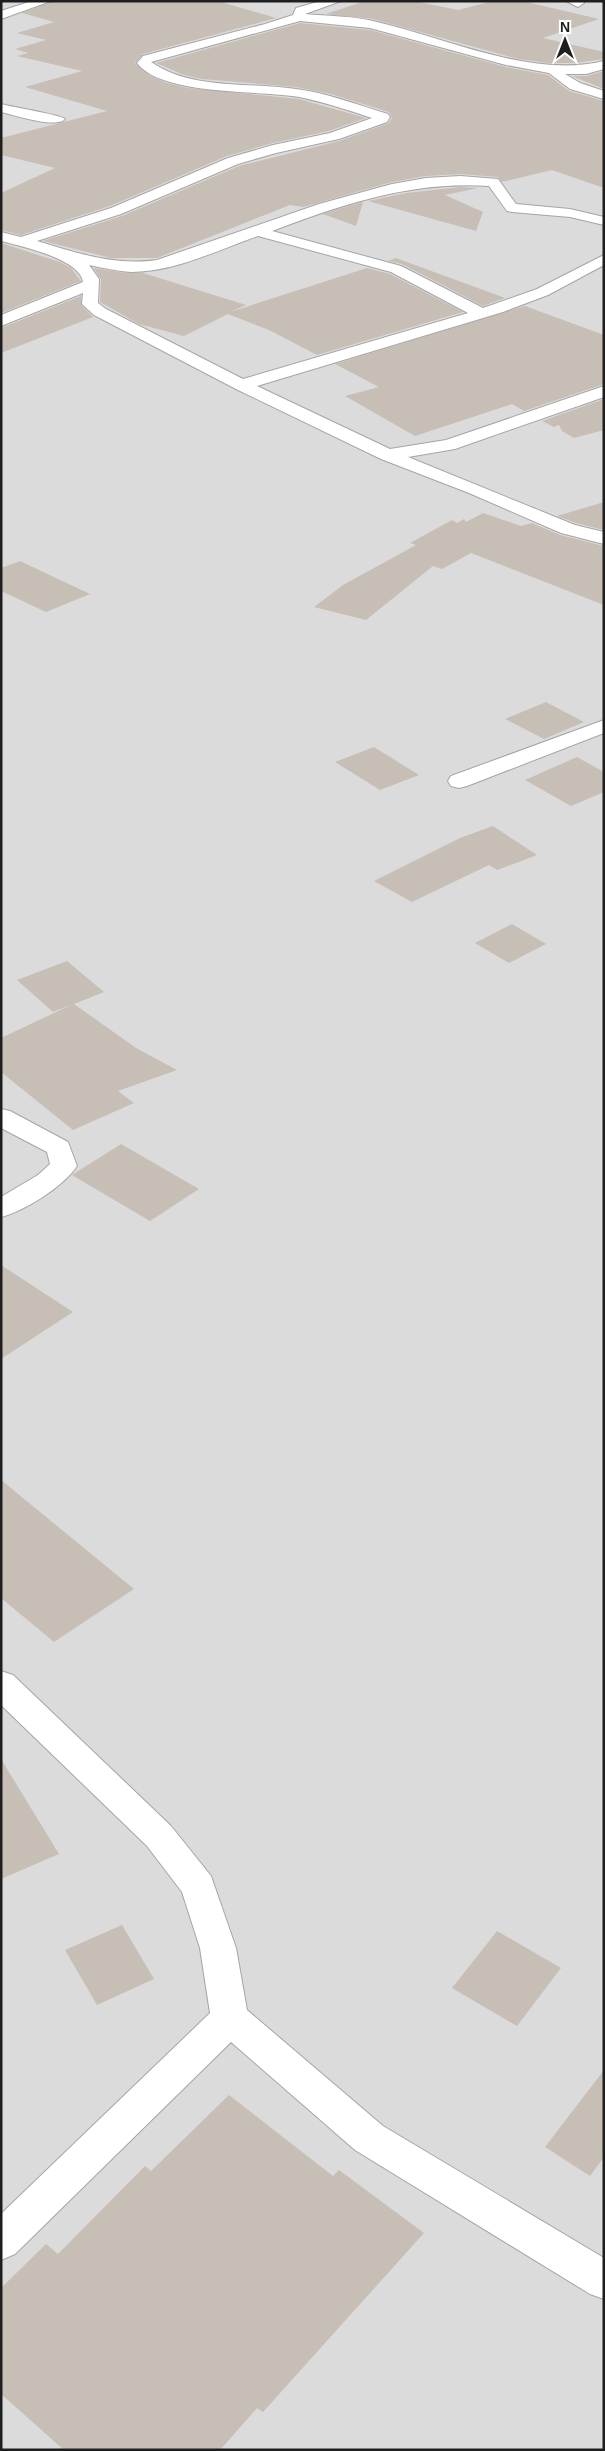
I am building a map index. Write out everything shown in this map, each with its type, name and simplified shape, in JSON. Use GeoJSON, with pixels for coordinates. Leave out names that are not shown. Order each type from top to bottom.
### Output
{"type":"FeatureCollection","features":[{"type":"Feature","properties":{"kind":"street"},"geometry":{"type":"LineString","coordinates":[[1,15],[44,1]]}},
{"type":"Feature","properties":{"kind":"street"},"geometry":{"type":"LineString","coordinates":[[298,17],[300,12],[335,1]]}},
{"type":"Feature","properties":{"kind":"street"},"geometry":{"type":"LineString","coordinates":[[22,242],[116,211],[233,160],[334,136],[382,120],[383,117],[334,101],[297,93],[217,87],[174,78],[148,68],[143,63],[147,59],[269,27],[298,17],[371,24],[510,62],[551,70],[586,70],[604,65]]}},
{"type":"Feature","properties":{"kind":"street"},"geometry":{"type":"LineString","coordinates":[[551,70],[575,86],[604,95]]}},
{"type":"Feature","properties":{"kind":"street"},"geometry":{"type":"LineString","coordinates":[[1,108],[38,117],[58,119]]}},
{"type":"Feature","properties":{"kind":"street"},"geometry":{"type":"LineString","coordinates":[[57,254],[132,267],[177,260],[349,199],[419,184],[460,180],[493,182],[512,208],[570,213],[604,221]]}},
{"type":"Feature","properties":{"kind":"street"},"geometry":{"type":"LineString","coordinates":[[257,231],[396,269],[480,313]]}},
{"type":"Feature","properties":{"kind":"street"},"geometry":{"type":"LineString","coordinates":[[1,236],[57,254],[82,267],[89,274],[90,304],[100,312],[242,385],[387,455],[451,479],[568,529],[604,538]]}},
{"type":"Feature","properties":{"kind":"street"},"geometry":{"type":"LineString","coordinates":[[242,385],[480,313],[559,285],[604,259]]}},
{"type":"Feature","properties":{"kind":"street"},"geometry":{"type":"LineString","coordinates":[[1,321],[90,285]]}},
{"type":"Feature","properties":{"kind":"street"},"geometry":{"type":"LineString","coordinates":[[387,455],[449,445],[604,391]]}},
{"type":"Feature","properties":{"kind":"street"},"geometry":{"type":"LineString","coordinates":[[449,445],[451,479]]}},
{"type":"Feature","properties":{"kind":"street"},"geometry":{"type":"LineString","coordinates":[[459,780],[604,726]]}},
{"type":"Feature","properties":{"kind":"street"},"geometry":{"type":"LineString","coordinates":[[1,1117],[59,1148],[64,1166],[48,1181],[1,1209]]}},
{"type":"Feature","properties":{"kind":"street"},"geometry":{"type":"LineString","coordinates":[[1,1684],[159,1836],[198,1886],[218,1948],[230,2018],[369,2138],[604,2280]]}},
{"type":"Feature","properties":{"kind":"street"},"geometry":{"type":"LineString","coordinates":[[1,2241],[230,2018]]}},
{"type":"Feature","properties":{"kind":"shaded area"},"geometry":{"type":"Polygon","coordinates":[[[1,1],[604,1],[604,2450],[1,2450],[1,1]]]}},
{"type":"Feature","properties":{"kind":"building"},"geometry":{"type":"Polygon","coordinates":[[[53,1],[218,1],[276,18],[143,54],[135,63],[149,75],[167,83],[188,88],[299,99],[366,118],[329,131],[273,143],[227,156],[110,206],[21,235],[1,230],[1,193],[55,168],[1,155],[1,138],[107,111],[25,87],[82,71],[17,56],[28,53],[15,49],[46,40],[17,33],[54,22],[22,13],[53,1]]]}},
{"type":"Feature","properties":{"kind":"building"},"geometry":{"type":"Polygon","coordinates":[[[365,1],[414,1],[458,10],[493,1],[522,1],[599,19],[543,38],[604,52],[604,59],[576,63],[548,63],[518,59],[373,19],[326,14],[365,1]]]}},
{"type":"Feature","properties":{"kind":"building"},"geometry":{"type":"Polygon","coordinates":[[[300,23],[370,30],[506,67],[548,75],[569,91],[604,101],[604,188],[552,170],[502,182],[498,177],[460,174],[426,176],[392,182],[303,207],[290,205],[157,258],[111,258],[43,241],[122,216],[239,166],[339,141],[389,123],[392,118],[389,112],[331,94],[296,87],[202,79],[184,75],[156,63],[300,23]]]}},
{"type":"Feature","properties":{"kind":"building"},"geometry":{"type":"Polygon","coordinates":[[[604,71],[604,89],[572,76],[586,76],[604,71]]]}},
{"type":"Feature","properties":{"kind":"building"},"geometry":{"type":"Polygon","coordinates":[[[461,187],[478,188],[445,195],[483,212],[476,231],[368,201],[406,193],[461,187]]]}},
{"type":"Feature","properties":{"kind":"building"},"geometry":{"type":"Polygon","coordinates":[[[363,202],[356,226],[323,214],[352,205],[363,202]]]}},
{"type":"Feature","properties":{"kind":"building"},"geometry":{"type":"Polygon","coordinates":[[[1,243],[60,262],[71,268],[81,281],[1,313],[1,243]]]}},
{"type":"Feature","properties":{"kind":"building"},"geometry":{"type":"Polygon","coordinates":[[[396,258],[505,298],[483,306],[402,264],[388,261],[396,258]]]}},
{"type":"Feature","properties":{"kind":"building"},"geometry":{"type":"Polygon","coordinates":[[[93,268],[126,273],[143,273],[246,305],[230,312],[367,268],[390,274],[463,312],[317,355],[269,330],[228,314],[184,336],[139,324],[100,302],[101,279],[93,268]]]}},
{"type":"Feature","properties":{"kind":"building"},"geometry":{"type":"Polygon","coordinates":[[[81,296],[81,305],[93,317],[1,353],[1,328],[81,296]]]}},
{"type":"Feature","properties":{"kind":"building"},"geometry":{"type":"Polygon","coordinates":[[[525,306],[604,335],[604,384],[524,411],[512,404],[415,436],[345,396],[379,387],[335,364],[525,306]]]}},
{"type":"Feature","properties":{"kind":"building"},"geometry":{"type":"Polygon","coordinates":[[[604,399],[604,430],[574,438],[562,431],[559,425],[554,427],[542,421],[604,399]]]}},
{"type":"Feature","properties":{"kind":"building"},"geometry":{"type":"Polygon","coordinates":[[[604,502],[604,530],[557,516],[604,502]]]}},
{"type":"Feature","properties":{"kind":"building"},"geometry":{"type":"Polygon","coordinates":[[[483,513],[521,526],[532,523],[560,535],[604,546],[604,605],[471,553],[442,569],[433,566],[366,620],[314,607],[343,585],[416,545],[410,543],[452,520],[457,523],[464,519],[466,522],[483,513]]]}},
{"type":"Feature","properties":{"kind":"building"},"geometry":{"type":"Polygon","coordinates":[[[20,561],[90,594],[46,612],[1,591],[1,568],[20,561]]]}},
{"type":"Feature","properties":{"kind":"building"},"geometry":{"type":"Polygon","coordinates":[[[546,702],[584,722],[544,739],[505,719],[546,702]]]}},
{"type":"Feature","properties":{"kind":"building"},"geometry":{"type":"Polygon","coordinates":[[[374,747],[419,775],[380,790],[335,762],[374,747]]]}},
{"type":"Feature","properties":{"kind":"building"},"geometry":{"type":"Polygon","coordinates":[[[577,757],[604,772],[604,792],[571,806],[525,780],[577,757]]]}},
{"type":"Feature","properties":{"kind":"building"},"geometry":{"type":"Polygon","coordinates":[[[493,826],[537,855],[497,870],[489,865],[412,902],[374,881],[460,838],[493,826]]]}},
{"type":"Feature","properties":{"kind":"building"},"geometry":{"type":"Polygon","coordinates":[[[512,924],[546,944],[509,963],[475,943],[512,924]]]}},
{"type":"Feature","properties":{"kind":"building"},"geometry":{"type":"Polygon","coordinates":[[[67,961],[104,992],[74,1004],[136,1048],[177,1070],[118,1091],[134,1103],[73,1130],[1,1072],[1,1038],[73,1004],[53,1012],[17,980],[67,961]]]}},
{"type":"Feature","properties":{"kind":"building"},"geometry":{"type":"Polygon","coordinates":[[[121,1144],[199,1189],[150,1221],[72,1175],[121,1144]]]}},
{"type":"Feature","properties":{"kind":"building"},"geometry":{"type":"Polygon","coordinates":[[[1,1265],[73,1312],[1,1359],[1,1265]]]}},
{"type":"Feature","properties":{"kind":"building"},"geometry":{"type":"Polygon","coordinates":[[[1,1480],[134,1589],[54,1642],[1,1598],[1,1480]]]}},
{"type":"Feature","properties":{"kind":"building"},"geometry":{"type":"Polygon","coordinates":[[[1,1759],[59,1854],[1,1879],[1,1759]]]}},
{"type":"Feature","properties":{"kind":"building"},"geometry":{"type":"Polygon","coordinates":[[[122,1925],[154,1979],[97,2005],[65,1950],[122,1925]]]}},
{"type":"Feature","properties":{"kind":"building"},"geometry":{"type":"Polygon","coordinates":[[[497,1931],[561,1968],[517,2026],[452,1988],[497,1931]]]}},
{"type":"Feature","properties":{"kind":"building"},"geometry":{"type":"Polygon","coordinates":[[[604,2070],[604,2157],[590,2176],[545,2147],[604,2070]]]}},
{"type":"Feature","properties":{"kind":"building"},"geometry":{"type":"Polygon","coordinates":[[[229,2095],[333,2176],[339,2170],[424,2233],[263,2412],[257,2408],[220,2450],[64,2450],[1,2394],[1,2288],[46,2244],[58,2254],[145,2166],[151,2171],[229,2095]]]}}]}
